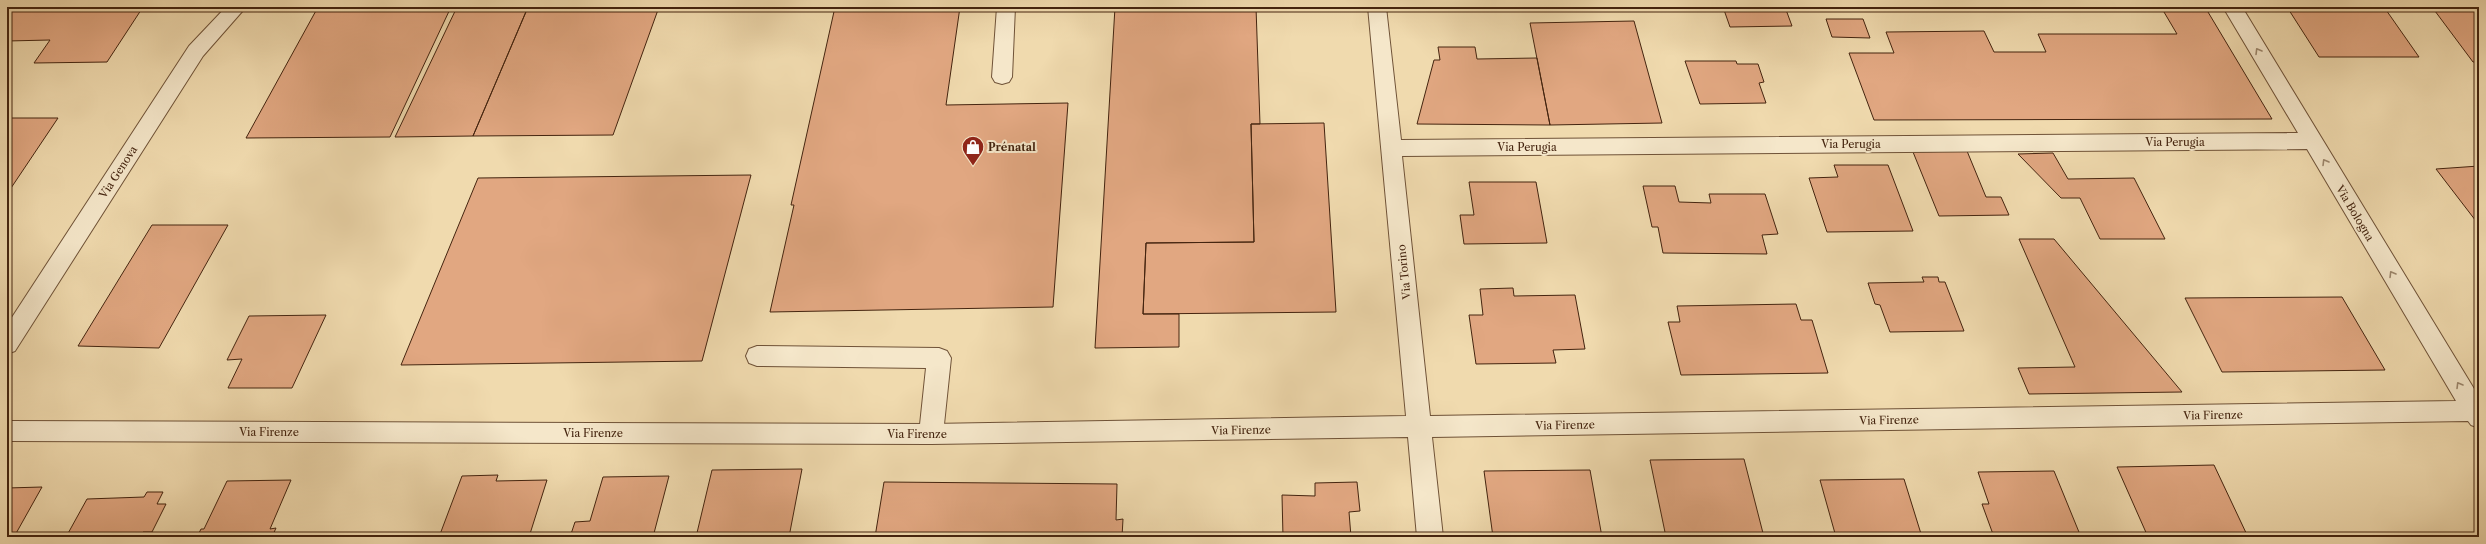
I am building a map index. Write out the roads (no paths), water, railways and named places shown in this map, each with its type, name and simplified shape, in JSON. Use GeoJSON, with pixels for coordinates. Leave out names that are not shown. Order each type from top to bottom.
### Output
{"type":"FeatureCollection","features":[{"type":"Feature","properties":{"kind":"street"},"geometry":{"type":"LineString","coordinates":[[196,51],[216,7]]}},
{"type":"Feature","properties":{"kind":"street","name":"Via Genova"},"geometry":{"type":"LineString","coordinates":[[7,344],[196,51],[237,7]]}},
{"type":"Feature","properties":{"kind":"street"},"geometry":{"type":"LineString","coordinates":[[1002,77],[1006,7]]}},
{"type":"Feature","properties":{"kind":"street","name":"Via Torino"},"geometry":{"type":"LineString","coordinates":[[1377,7],[1421,428],[1430,537]]}},
{"type":"Feature","properties":{"kind":"street","name":"Via Bologna"},"geometry":{"type":"LineString","coordinates":[[2232,7],[2477,415]]}},
{"type":"Feature","properties":{"kind":"street","name":"Via Perugia"},"geometry":{"type":"LineString","coordinates":[[1391,148],[2312,141]]}},
{"type":"Feature","properties":{"kind":"street"},"geometry":{"type":"LineString","coordinates":[[758,356],[939,358],[931,434]]}},
{"type":"Feature","properties":{"kind":"street","name":"Via Firenze"},"geometry":{"type":"LineString","coordinates":[[7,431],[931,434],[2477,415]]}},
{"type":"Feature","properties":{"kind":"place","name":"Prénatal"},"geometry":{"type":"Point","coordinates":[973,166]}}]}
